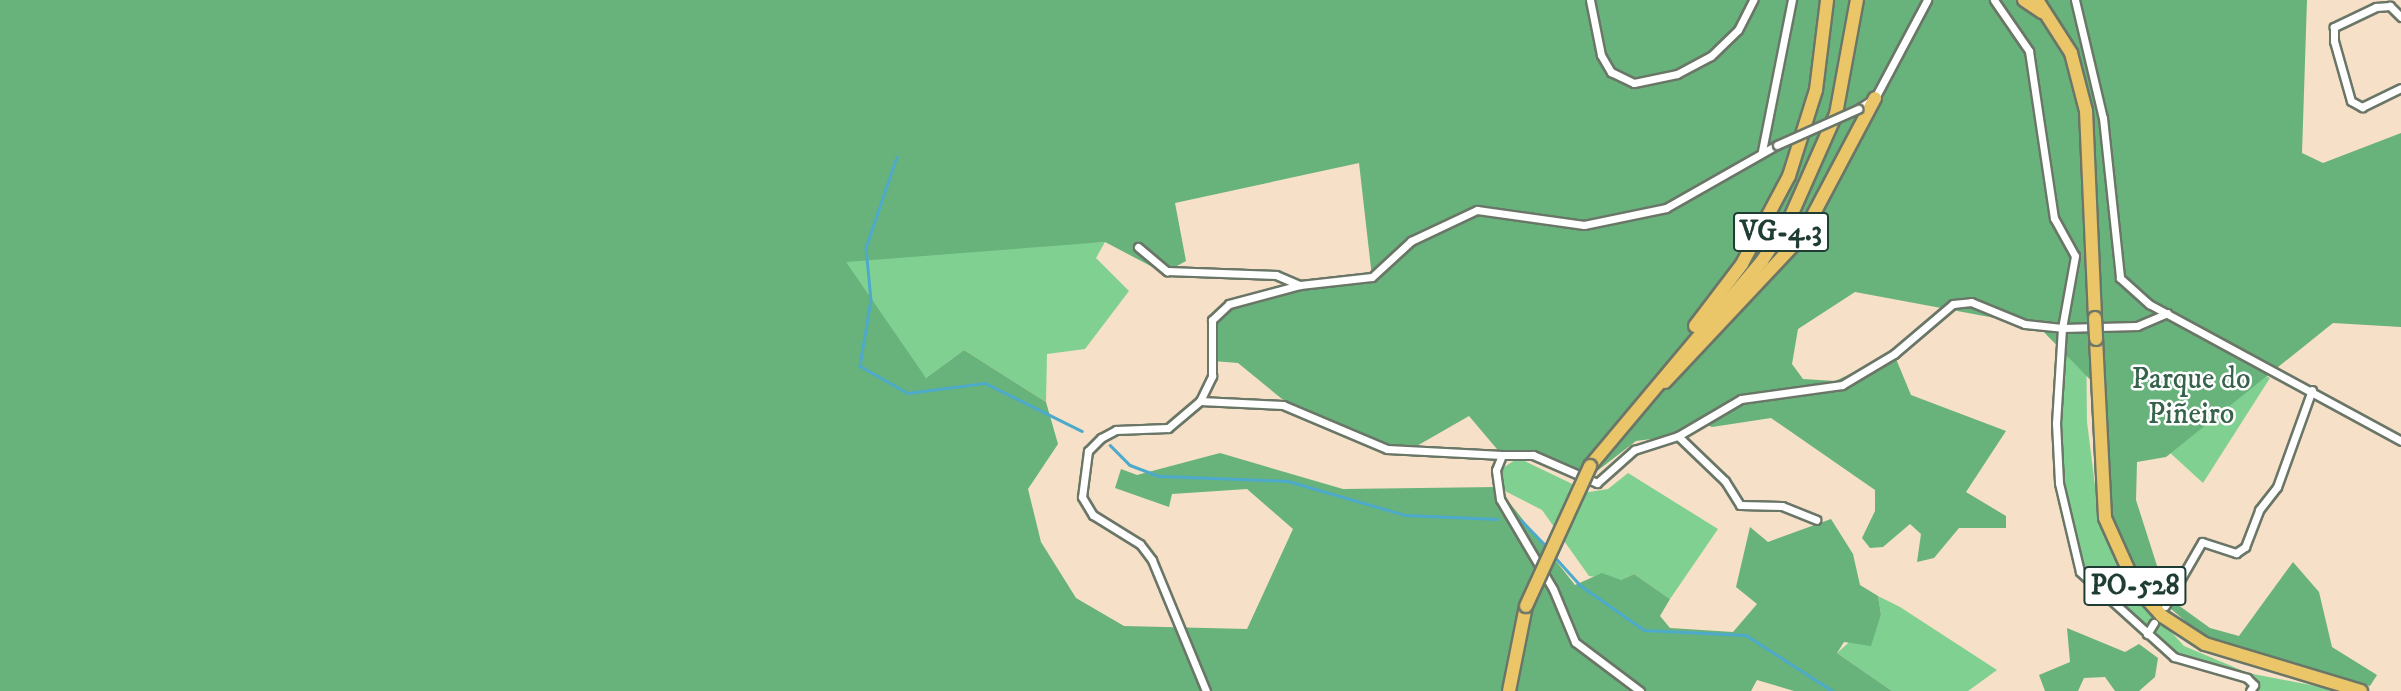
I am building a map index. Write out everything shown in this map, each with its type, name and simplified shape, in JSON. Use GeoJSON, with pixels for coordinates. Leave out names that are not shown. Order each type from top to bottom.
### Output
{"type":"FeatureCollection","features":[{"type":"Feature","properties":{"kind":"main road"},"geometry":{"type":"LineString","coordinates":[[1623,421],[1646,383],[1742,264],[1784,187],[1816,90],[1827,0]]}},
{"type":"Feature","properties":{"kind":"main road","name":"VG-4.3"},"geometry":{"type":"LineString","coordinates":[[1509,691],[1526,606],[1590,466],[1623,421],[1754,271],[1790,218],[1836,114],[1857,0]]}},
{"type":"Feature","properties":{"kind":"main road","name":"PO-528"},"geometry":{"type":"LineString","coordinates":[[2024,0],[2052,23]]}},
{"type":"Feature","properties":{"kind":"main road","name":"PO-528"},"geometry":{"type":"LineString","coordinates":[[2037,0],[2071,53],[2086,111],[2105,518],[2136,587],[2162,616],[2205,644],[2361,691]]}},
{"type":"Feature","properties":{"kind":"main road"},"geometry":{"type":"LineString","coordinates":[[1623,421],[1774,272],[1827,197],[1875,98]]}},
{"type":"Feature","properties":{"kind":"street"},"geometry":{"type":"LineString","coordinates":[[1590,0],[1601,55],[1611,72],[1634,83],[1676,74],[1711,56],[1738,30],[1753,0]]}},
{"type":"Feature","properties":{"kind":"street"},"geometry":{"type":"LineString","coordinates":[[1762,151],[1792,0]]}},
{"type":"Feature","properties":{"kind":"street"},"geometry":{"type":"LineString","coordinates":[[1206,691],[1152,560],[1140,544],[1093,516],[1082,498],[1088,452],[1101,438],[1116,430],[1168,428],[1200,401],[1212,376],[1217,311],[1300,285],[1372,277],[1411,241],[1477,210],[1584,225],[1666,208],[1762,151],[1875,98],[1927,0]]}},
{"type":"Feature","properties":{"kind":"street"},"geometry":{"type":"LineString","coordinates":[[1994,0],[2029,51],[2054,218],[2075,256],[2062,328],[2056,423],[2068,532],[2080,572],[2174,657],[2246,678],[2255,685],[2250,691]]}},
{"type":"Feature","properties":{"kind":"street"},"geometry":{"type":"LineString","coordinates":[[2075,0],[2103,118],[2113,266],[2130,292],[2401,441]]}},
{"type":"Feature","properties":{"kind":"street"},"geometry":{"type":"LineString","coordinates":[[2401,17],[2390,6],[2376,7],[2334,27],[2334,41],[2351,101],[2362,107],[2401,88]]}},
{"type":"Feature","properties":{"kind":"street"},"geometry":{"type":"LineString","coordinates":[[1138,247],[1167,271],[1276,275],[1300,285]]}},
{"type":"Feature","properties":{"kind":"street"},"geometry":{"type":"LineString","coordinates":[[1200,401],[1283,405],[1387,449],[1533,454],[1592,484],[1605,481],[1634,450],[1678,436],[1741,400],[1842,385],[1894,354],[1953,304],[1970,302],[2025,324],[2062,328],[2137,326],[2167,313]]}},
{"type":"Feature","properties":{"kind":"street"},"geometry":{"type":"LineString","coordinates":[[2165,606],[2202,542],[2236,552],[2245,547],[2259,510],[2277,487],[2312,390]]}},
{"type":"Feature","properties":{"kind":"street"},"geometry":{"type":"LineString","coordinates":[[1678,436],[1725,481],[1740,505],[1782,506],[1816,520]]}},
{"type":"Feature","properties":{"kind":"street"},"geometry":{"type":"LineString","coordinates":[[1502,455],[1496,470],[1500,499],[1553,589],[1575,642],[1640,691]]}},
{"type":"Feature","properties":{"kind":"street"},"geometry":{"type":"LineString","coordinates":[[2147,634],[2154,623]]}},
{"type":"Feature","properties":{"kind":"green space"},"geometry":{"type":"Polygon","coordinates":[[[0,0],[2307,0],[2302,153],[2323,163],[2401,133],[2401,327],[2333,323],[2166,457],[2137,462],[2136,500],[2167,597],[2210,628],[2239,636],[2293,562],[2319,592],[2332,647],[2377,675],[2370,686],[2227,645],[2197,631],[2145,587],[2112,517],[2104,394],[2038,326],[1855,292],[1798,329],[1792,364],[1803,379],[1835,381],[1894,354],[1911,395],[2006,431],[1966,492],[2006,516],[2006,528],[1959,528],[1934,558],[1917,562],[1921,534],[1910,524],[1883,547],[1870,548],[1862,538],[1875,511],[1875,490],[1771,418],[1712,427],[1700,422],[1667,437],[1636,441],[1597,471],[1583,467],[1571,475],[1533,455],[1502,455],[1469,416],[1408,451],[1344,433],[1282,399],[1238,363],[1213,361],[1212,320],[1217,311],[1299,285],[1372,277],[1359,163],[1175,203],[1186,261],[1164,273],[1105,242],[846,262],[926,378],[964,350],[1046,402],[1058,444],[1028,489],[1041,542],[1076,598],[1124,626],[1247,629],[1293,529],[1247,489],[1172,494],[1169,507],[1115,488],[1121,469],[1137,475],[1220,453],[1343,489],[1497,487],[1575,585],[1602,573],[1621,580],[1634,574],[1670,599],[1660,616],[1670,628],[1733,632],[1757,604],[1736,587],[1750,527],[1768,542],[1831,519],[1853,554],[1860,585],[1878,596],[1881,614],[1871,646],[1844,642],[1837,653],[1892,691],[1794,691],[1757,680],[1751,691],[0,691],[0,0]]]}},
{"type":"Feature","properties":{"kind":"green space"},"geometry":{"type":"Polygon","coordinates":[[[1105,242],[1096,258],[1129,291],[1085,349],[1047,354],[1046,402],[964,350],[926,378],[845,277],[844,256],[1105,242]]]}},
{"type":"Feature","properties":{"kind":"green space","name":"Parque do Piñeiro"},"geometry":{"type":"Polygon","coordinates":[[[2167,321],[2270,378],[2203,483],[2108,396],[2167,321]]]}},
{"type":"Feature","properties":{"kind":"green space"},"geometry":{"type":"Polygon","coordinates":[[[2066,332],[2086,334],[2087,422],[2097,501],[2124,580],[2184,646],[2248,673],[2342,691],[2250,691],[2254,685],[2244,677],[2174,657],[2082,574],[2066,524],[2056,423],[2066,332]]]}},
{"type":"Feature","properties":{"kind":"green space"},"geometry":{"type":"Polygon","coordinates":[[[1518,458],[1589,492],[1608,489],[1628,473],[1718,529],[1670,599],[1634,574],[1621,580],[1589,576],[1542,510],[1497,487],[1500,470],[1518,458]]]}},
{"type":"Feature","properties":{"kind":"green space"},"geometry":{"type":"Polygon","coordinates":[[[1878,596],[1900,607],[1997,670],[1968,691],[1892,691],[1837,653],[1881,614],[1878,596]]]}},
{"type":"Feature","properties":{"kind":"green space"},"geometry":{"type":"Polygon","coordinates":[[[2067,628],[2125,652],[2139,644],[2158,658],[2155,677],[2139,691],[2115,691],[2105,677],[2084,678],[2078,691],[2045,691],[2039,675],[2070,662],[2067,628]]]}},
{"type":"Feature","properties":{"kind":"waterway"},"geometry":{"type":"LineString","coordinates":[[897,157],[866,248],[871,300],[860,366],[908,393],[985,383],[1082,431]]}},
{"type":"Feature","properties":{"kind":"waterway"},"geometry":{"type":"LineString","coordinates":[[1110,445],[1130,465],[1159,476],[1288,481],[1405,515],[1497,519]]}},
{"type":"Feature","properties":{"kind":"waterway"},"geometry":{"type":"LineString","coordinates":[[1521,520],[1548,548]]}},
{"type":"Feature","properties":{"kind":"waterway"},"geometry":{"type":"LineString","coordinates":[[1554,556],[1580,585],[1644,630],[1746,635],[1833,691]]}}]}
